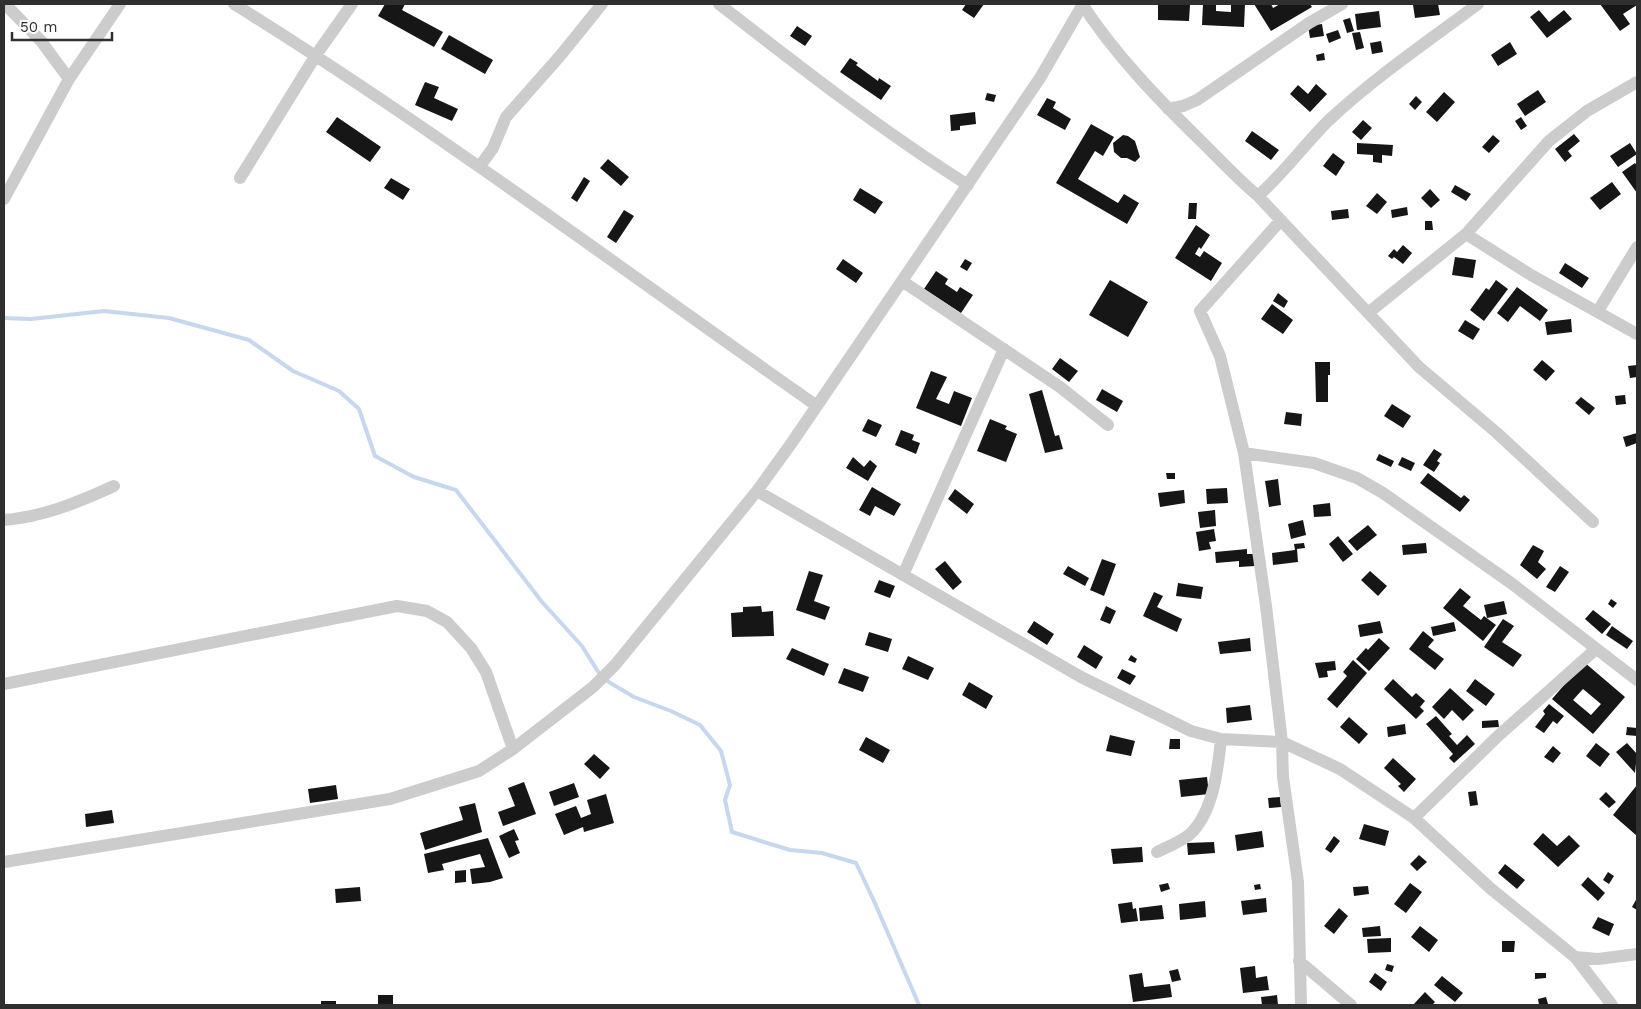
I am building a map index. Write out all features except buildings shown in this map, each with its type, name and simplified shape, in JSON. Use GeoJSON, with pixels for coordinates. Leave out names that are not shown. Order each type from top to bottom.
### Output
{"type":"FeatureCollection","features":[{"type":"Feature","properties":{"kind":"street"},"geometry":{"type":"LineString","coordinates":[[5,4],[41,41],[69,79]]}},
{"type":"Feature","properties":{"kind":"street"},"geometry":{"type":"LineString","coordinates":[[4,199],[69,79],[120,4]]}},
{"type":"Feature","properties":{"kind":"street"},"geometry":{"type":"LineString","coordinates":[[234,4],[316,55],[480,166],[817,406]]}},
{"type":"Feature","properties":{"kind":"street"},"geometry":{"type":"LineString","coordinates":[[240,178],[316,55],[352,4]]}},
{"type":"Feature","properties":{"kind":"street"},"geometry":{"type":"LineString","coordinates":[[480,166],[493,148],[506,117],[560,56],[602,4]]}},
{"type":"Feature","properties":{"kind":"street"},"geometry":{"type":"LineString","coordinates":[[719,4],[902,142],[968,185]]}},
{"type":"Feature","properties":{"kind":"street"},"geometry":{"type":"LineString","coordinates":[[4,862],[390,799],[479,771],[513,749],[593,687],[615,665],[757,490],[817,406],[1040,78],[1083,4],[1101,31],[1168,109],[1237,178],[1258,196],[1419,367],[1497,433],[1593,522]]}},
{"type":"Feature","properties":{"kind":"street"},"geometry":{"type":"LineString","coordinates":[[1168,109],[1183,106],[1197,100],[1309,23],[1342,4]]}},
{"type":"Feature","properties":{"kind":"street"},"geometry":{"type":"LineString","coordinates":[[1258,196],[1276,180],[1327,123],[1359,93],[1478,4]]}},
{"type":"Feature","properties":{"kind":"street"},"geometry":{"type":"LineString","coordinates":[[1368,313],[1466,234],[1549,141],[1587,111],[1637,82]]}},
{"type":"Feature","properties":{"kind":"street"},"geometry":{"type":"LineString","coordinates":[[1281,220],[1200,311],[1220,356],[1244,453],[1282,742],[1283,777],[1298,882],[1301,1005]]}},
{"type":"Feature","properties":{"kind":"street"},"geometry":{"type":"LineString","coordinates":[[1466,234],[1531,275],[1637,334]]}},
{"type":"Feature","properties":{"kind":"street"},"geometry":{"type":"LineString","coordinates":[[1598,312],[1637,247]]}},
{"type":"Feature","properties":{"kind":"street"},"geometry":{"type":"LineString","coordinates":[[902,281],[1060,387],[1108,426]]}},
{"type":"Feature","properties":{"kind":"street"},"geometry":{"type":"LineString","coordinates":[[903,575],[1004,349]]}},
{"type":"Feature","properties":{"kind":"street"},"geometry":{"type":"LineString","coordinates":[[1244,453],[1330,467],[1357,478],[1383,493],[1511,583],[1637,680]]}},
{"type":"Feature","properties":{"kind":"street"},"geometry":{"type":"LineString","coordinates":[[4,520],[30,517],[58,509],[114,486]]}},
{"type":"Feature","properties":{"kind":"street"},"geometry":{"type":"LineString","coordinates":[[757,490],[1081,677],[1191,731],[1221,740],[1282,742],[1340,769],[1414,818],[1490,888],[1575,957],[1612,1005]]}},
{"type":"Feature","properties":{"kind":"street"},"geometry":{"type":"LineString","coordinates":[[4,684],[397,606],[428,611],[447,622],[471,648],[486,672],[513,749]]}},
{"type":"Feature","properties":{"kind":"street"},"geometry":{"type":"LineString","coordinates":[[1414,818],[1498,736],[1596,649]]}},
{"type":"Feature","properties":{"kind":"street"},"geometry":{"type":"LineString","coordinates":[[1157,852],[1189,835],[1203,816],[1211,795],[1221,740]]}},
{"type":"Feature","properties":{"kind":"street"},"geometry":{"type":"LineString","coordinates":[[1575,957],[1598,959],[1637,954]]}},
{"type":"Feature","properties":{"kind":"street"},"geometry":{"type":"LineString","coordinates":[[1299,961],[1351,1005]]}},
{"type":"Feature","properties":{"kind":"waterway"},"geometry":{"type":"LineString","coordinates":[[4,318],[31,319],[104,311],[169,318],[249,340],[293,371],[339,391],[359,409],[375,456],[414,477],[456,490],[542,602],[582,646],[602,678],[634,697],[671,711],[700,725],[721,751],[730,785],[725,800],[732,832],[790,850],[822,853],[856,863],[919,1005]]}}]}
